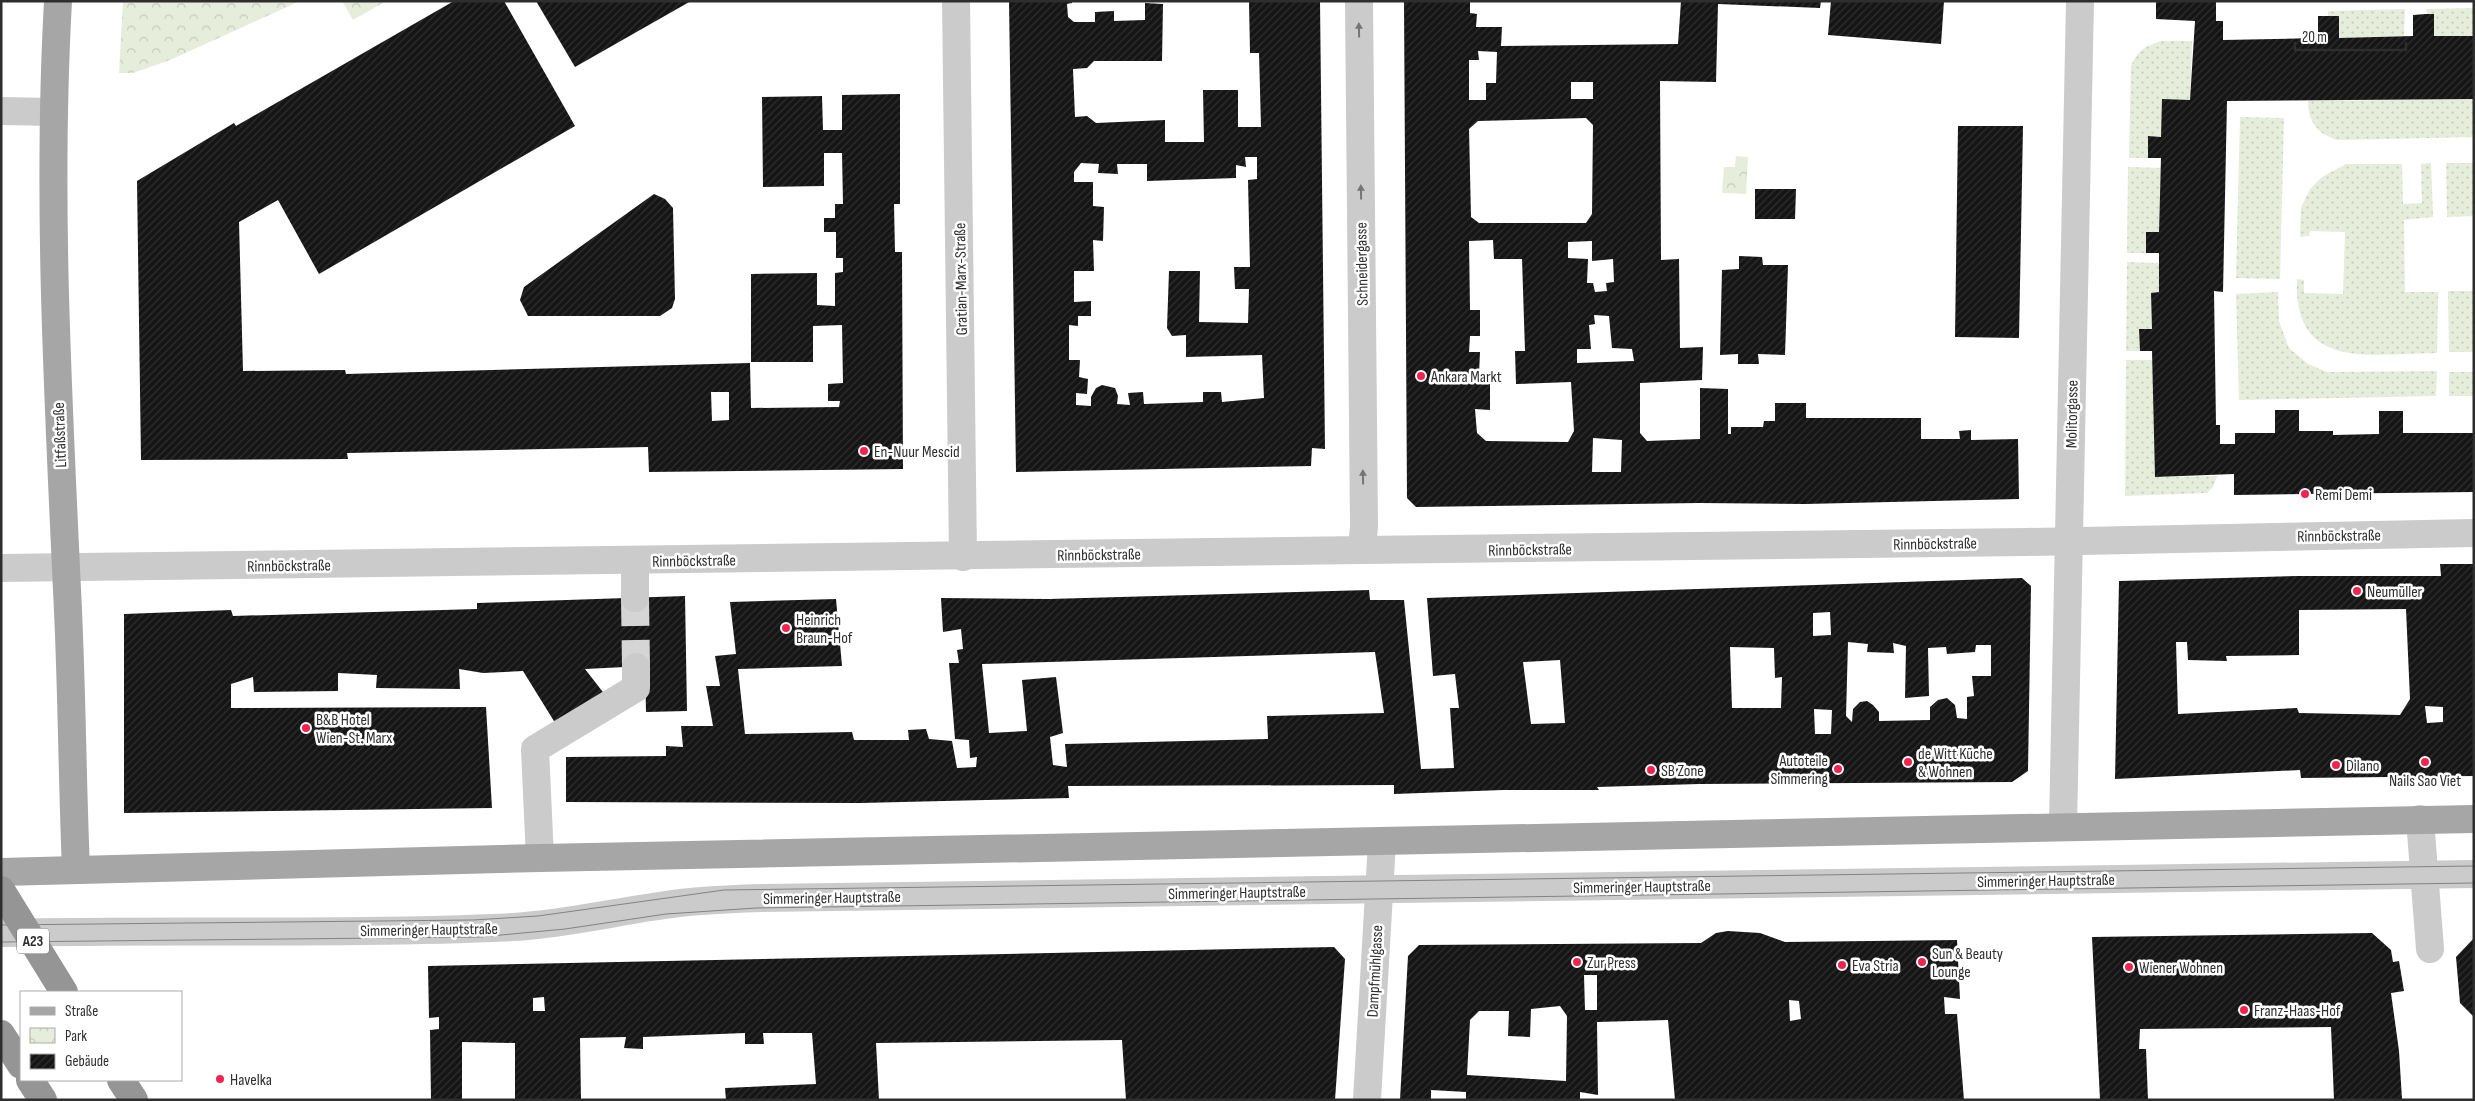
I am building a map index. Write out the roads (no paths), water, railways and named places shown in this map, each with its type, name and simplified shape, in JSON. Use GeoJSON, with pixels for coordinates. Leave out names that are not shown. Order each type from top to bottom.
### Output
{"type":"FeatureCollection","features":[{"type":"Feature","properties":{"kind":"highway","name":"A23"},"geometry":{"type":"LineString","coordinates":[[1,890],[63,991]]}},
{"type":"Feature","properties":{"kind":"highway"},"geometry":{"type":"LineString","coordinates":[[1,1034],[20,1063]]}},
{"type":"Feature","properties":{"kind":"highway"},"geometry":{"type":"LineString","coordinates":[[31,1081],[43,1100]]}},
{"type":"Feature","properties":{"kind":"highway"},"geometry":{"type":"LineString","coordinates":[[122,1081],[134,1100]]}},
{"type":"Feature","properties":{"kind":"main road","name":"Litfaßstraße"},"geometry":{"type":"LineString","coordinates":[[58,1],[53,112],[56,341],[76,869]]}},
{"type":"Feature","properties":{"kind":"main road"},"geometry":{"type":"LineString","coordinates":[[1,872],[540,858],[2474,819]]}},
{"type":"Feature","properties":{"kind":"street","name":"Gratian-Marx-Straße"},"geometry":{"type":"LineString","coordinates":[[956,1],[963,557]]}},
{"type":"Feature","properties":{"kind":"street","name":"Schneidergasse"},"geometry":{"type":"LineString","coordinates":[[1359,1],[1363,538]]}},
{"type":"Feature","properties":{"kind":"street","name":"Molitorgasse"},"geometry":{"type":"LineString","coordinates":[[2063,826],[2080,1]]}},
{"type":"Feature","properties":{"kind":"street"},"geometry":{"type":"LineString","coordinates":[[1,111],[53,112]]}},
{"type":"Feature","properties":{"kind":"street","name":"Rinnböckstraße"},"geometry":{"type":"LineString","coordinates":[[1,568],[963,557],[1363,538],[1395,551],[2474,533]]}},
{"type":"Feature","properties":{"kind":"street"},"geometry":{"type":"LineString","coordinates":[[635,561],[636,598]]}},
{"type":"Feature","properties":{"kind":"street"},"geometry":{"type":"LineString","coordinates":[[540,858],[535,749],[636,688],[636,667]]}},
{"type":"Feature","properties":{"kind":"street"},"geometry":{"type":"LineString","coordinates":[[2420,819],[2430,949]]}},
{"type":"Feature","properties":{"kind":"street","name":"Dampfmühlgasse"},"geometry":{"type":"LineString","coordinates":[[1367,1100],[1382,842]]}},
{"type":"Feature","properties":{"kind":"street","name":"Simmeringer Hauptstraße"},"geometry":{"type":"LineString","coordinates":[[1,933],[388,931],[516,926],[715,899],[2474,874]]}},
{"type":"Feature","properties":{"kind":"tunnel"},"geometry":{"type":"LineString","coordinates":[[635,598],[636,667]]}},
{"type":"Feature","properties":{"kind":"tram line"},"geometry":{"type":"LineString","coordinates":[[1,925],[473,920],[538,916],[724,890],[2474,866]]}},
{"type":"Feature","properties":{"kind":"tram line"},"geometry":{"type":"LineString","coordinates":[[1,942],[480,937],[565,929],[666,914],[756,908],[2474,883]]}},
{"type":"Feature","properties":{"kind":"place","name":"Ankara Markt"},"geometry":{"type":"Point","coordinates":[1421,376]}},
{"type":"Feature","properties":{"kind":"place","name":"En-Nuur Mescid"},"geometry":{"type":"Point","coordinates":[864,451]}},
{"type":"Feature","properties":{"kind":"place","name":"Remi Demi"},"geometry":{"type":"Point","coordinates":[2305,494]}},
{"type":"Feature","properties":{"kind":"place","name":"Neumüller"},"geometry":{"type":"Point","coordinates":[2357,591]}},
{"type":"Feature","properties":{"kind":"place","name":"Heinrich Braun-Hof"},"geometry":{"type":"Point","coordinates":[786,628]}},
{"type":"Feature","properties":{"kind":"place","name":"B&B Hotel Wien-St. Marx"},"geometry":{"type":"Point","coordinates":[306,728]}},
{"type":"Feature","properties":{"kind":"place","name":"de Witt Küche & Wohnen"},"geometry":{"type":"Point","coordinates":[1908,762]}},
{"type":"Feature","properties":{"kind":"place","name":"Nails Sao Viet"},"geometry":{"type":"Point","coordinates":[2425,762]}},
{"type":"Feature","properties":{"kind":"place","name":"Dilano"},"geometry":{"type":"Point","coordinates":[2336,765]}},
{"type":"Feature","properties":{"kind":"place","name":"Autoteile Simmering"},"geometry":{"type":"Point","coordinates":[1838,769]}},
{"type":"Feature","properties":{"kind":"place","name":"SB Zone"},"geometry":{"type":"Point","coordinates":[1651,770]}},
{"type":"Feature","properties":{"kind":"place","name":"Zur Press"},"geometry":{"type":"Point","coordinates":[1577,962]}},
{"type":"Feature","properties":{"kind":"place","name":"Sun & Beauty Lounge"},"geometry":{"type":"Point","coordinates":[1922,962]}},
{"type":"Feature","properties":{"kind":"place","name":"Eva Stria"},"geometry":{"type":"Point","coordinates":[1842,965]}},
{"type":"Feature","properties":{"kind":"place","name":"Wiener Wohnen"},"geometry":{"type":"Point","coordinates":[2129,967]}},
{"type":"Feature","properties":{"kind":"place","name":"Franz-Haas-Hof"},"geometry":{"type":"Point","coordinates":[2244,1010]}},
{"type":"Feature","properties":{"kind":"place","name":"Havelka"},"geometry":{"type":"Point","coordinates":[220,1079]}}]}
